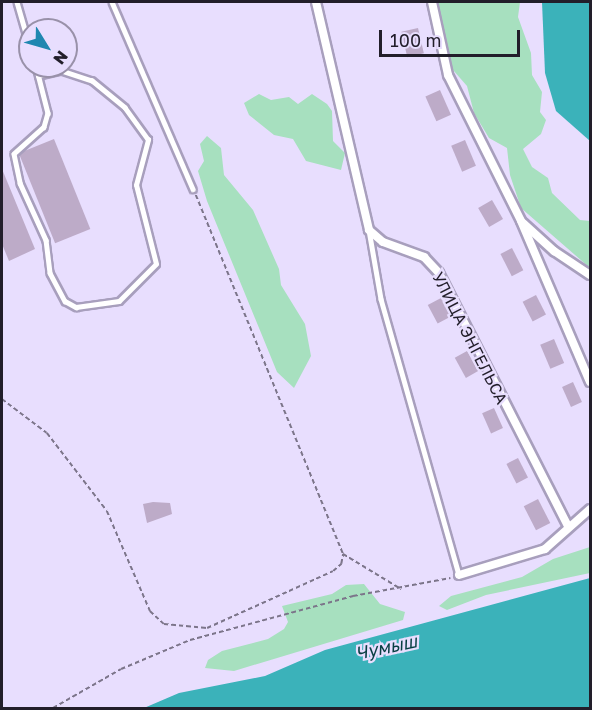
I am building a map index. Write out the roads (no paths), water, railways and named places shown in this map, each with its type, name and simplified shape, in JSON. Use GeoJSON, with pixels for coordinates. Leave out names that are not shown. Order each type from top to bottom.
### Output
{"type":"FeatureCollection","features":[{"type":"Feature","properties":{"kind":"street"},"geometry":{"type":"LineString","coordinates":[[316,2],[369,230]]}},
{"type":"Feature","properties":{"kind":"street"},"geometry":{"type":"LineString","coordinates":[[432,2],[448,75],[521,221],[591,382]]}},
{"type":"Feature","properties":{"kind":"street"},"geometry":{"type":"LineString","coordinates":[[521,221],[554,251],[591,275]]}},
{"type":"Feature","properties":{"kind":"street","name":"УЛИЦА ЭНГЕЛЬСА"},"geometry":{"type":"LineString","coordinates":[[369,230],[383,242],[424,258],[439,273],[568,526]]}},
{"type":"Feature","properties":{"kind":"street"},"geometry":{"type":"LineString","coordinates":[[459,575],[545,549],[568,526],[591,509]]}},
{"type":"Feature","properties":{"kind":"lane"},"geometry":{"type":"LineString","coordinates":[[17,2],[22,18]]}},
{"type":"Feature","properties":{"kind":"lane"},"geometry":{"type":"LineString","coordinates":[[112,2],[193,189]]}},
{"type":"Feature","properties":{"kind":"lane"},"geometry":{"type":"LineString","coordinates":[[62,71],[92,81],[125,108],[148,140],[136,184],[156,264],[119,301],[76,307],[65,301],[50,273],[46,240],[20,183],[14,154],[44,126],[48,113],[39,76],[62,71]]}},
{"type":"Feature","properties":{"kind":"lane"},"geometry":{"type":"LineString","coordinates":[[369,230],[381,299],[459,575]]}},
{"type":"Feature","properties":{"kind":"water"},"geometry":{"type":"Polygon","coordinates":[[[542,2],[590,2],[590,141],[556,111],[545,73],[542,2]]]}},
{"type":"Feature","properties":{"kind":"water","name":"Чумыш"},"geometry":{"type":"Polygon","coordinates":[[[590,578],[590,708],[144,708],[179,693],[265,676],[325,650],[590,578]]]}}]}
